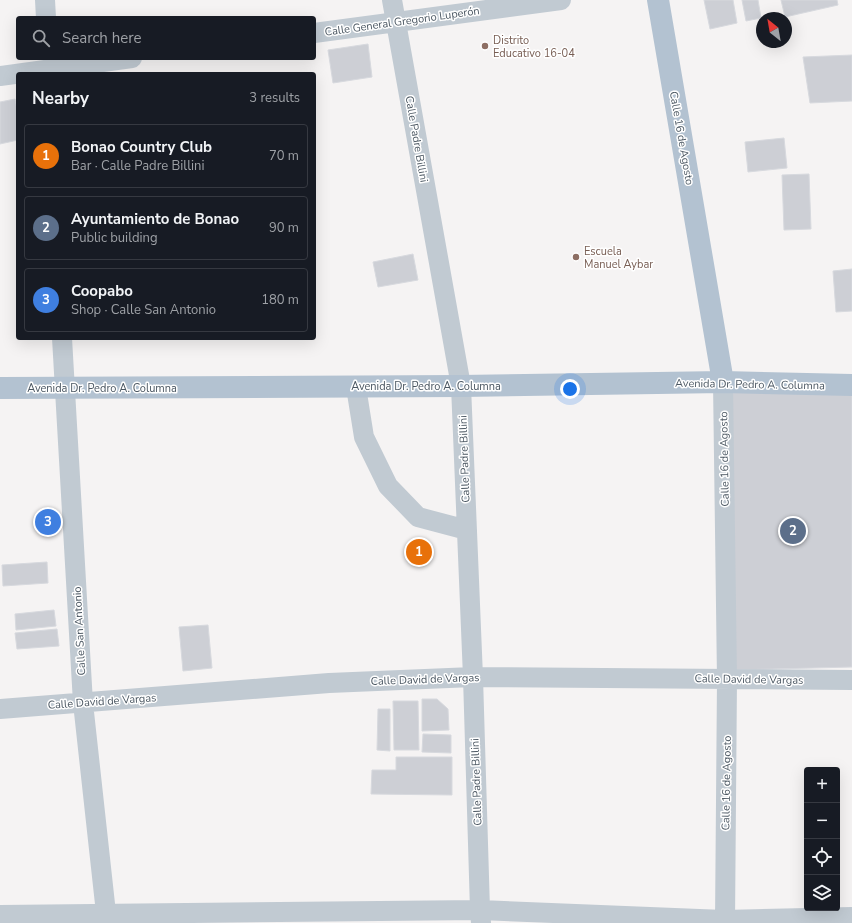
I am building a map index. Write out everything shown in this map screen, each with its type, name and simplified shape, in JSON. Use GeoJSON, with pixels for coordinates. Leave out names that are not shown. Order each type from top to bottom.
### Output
{"type":"FeatureCollection","features":[{"type":"Feature","properties":{"kind":"main road","name":"Calle 16 de Agosto"},"geometry":{"type":"LineString","coordinates":[[658,0],[723,382]]}},
{"type":"Feature","properties":{"kind":"main road","name":"Avenida Dr. Pedro A. Columna"},"geometry":{"type":"LineString","coordinates":[[0,388],[356,387],[723,382],[852,385]]}},
{"type":"Feature","properties":{"kind":"street"},"geometry":{"type":"LineString","coordinates":[[45,0],[46,16]]}},
{"type":"Feature","properties":{"kind":"street","name":"Calle Padre Billini"},"geometry":{"type":"LineString","coordinates":[[392,0],[461,386],[474,677],[480,917]]}},
{"type":"Feature","properties":{"kind":"street","name":"Calle General Gregorio Luperón"},"geometry":{"type":"LineString","coordinates":[[316,33],[561,0]]}},
{"type":"Feature","properties":{"kind":"street"},"geometry":{"type":"LineString","coordinates":[[22,72],[49,67],[114,60]]}},
{"type":"Feature","properties":{"kind":"street"},"geometry":{"type":"LineString","coordinates":[[0,76],[16,73]]}},
{"type":"Feature","properties":{"kind":"street","name":"Calle San Antonio"},"geometry":{"type":"LineString","coordinates":[[62,340],[82,703],[107,918]]}},
{"type":"Feature","properties":{"kind":"street","name":"Calle 16 de Agosto"},"geometry":{"type":"LineString","coordinates":[[723,382],[727,679],[724,921]]}},
{"type":"Feature","properties":{"kind":"street"},"geometry":{"type":"LineString","coordinates":[[356,387],[364,437],[388,486],[418,516],[467,530]]}},
{"type":"Feature","properties":{"kind":"street","name":"Calle David de Vargas"},"geometry":{"type":"LineString","coordinates":[[0,709],[329,684],[474,677],[852,680]]}},
{"type":"Feature","properties":{"kind":"street"},"geometry":{"type":"LineString","coordinates":[[0,915],[107,918],[480,917],[724,921],[852,917]]}},
{"type":"Feature","properties":{"kind":"building"},"geometry":{"type":"Polygon","coordinates":[[[704,0],[733,0],[737,23],[710,29],[704,0]]]}},
{"type":"Feature","properties":{"kind":"building"},"geometry":{"type":"Polygon","coordinates":[[[742,0],[758,0],[760,12],[756,12],[756,19],[746,21],[742,0]]]}},
{"type":"Feature","properties":{"kind":"building"},"geometry":{"type":"Polygon","coordinates":[[[781,0],[837,0],[838,5],[792,15],[792,12],[784,12],[781,0]]]}},
{"type":"Feature","properties":{"kind":"building"},"geometry":{"type":"Polygon","coordinates":[[[368,44],[372,77],[333,83],[328,50],[368,44]]]}},
{"type":"Feature","properties":{"kind":"building"},"geometry":{"type":"Polygon","coordinates":[[[852,55],[852,101],[810,103],[803,57],[852,55]]]}},
{"type":"Feature","properties":{"kind":"building"},"geometry":{"type":"Polygon","coordinates":[[[15,99],[16,140],[0,144],[0,102],[15,99]]]}},
{"type":"Feature","properties":{"kind":"building"},"geometry":{"type":"Polygon","coordinates":[[[784,138],[787,168],[748,172],[745,142],[784,138]]]}},
{"type":"Feature","properties":{"kind":"building"},"geometry":{"type":"Polygon","coordinates":[[[809,174],[811,229],[784,230],[782,175],[809,174]]]}},
{"type":"Feature","properties":{"kind":"building"},"geometry":{"type":"Polygon","coordinates":[[[413,254],[418,280],[378,287],[373,262],[413,254]]]}},
{"type":"Feature","properties":{"kind":"building"},"geometry":{"type":"Polygon","coordinates":[[[852,269],[852,311],[836,312],[833,271],[852,269]]]}},
{"type":"Feature","properties":{"kind":"building"},"geometry":{"type":"Polygon","coordinates":[[[732,388],[852,394],[852,667],[735,670],[732,388]]]}},
{"type":"Feature","properties":{"kind":"building"},"geometry":{"type":"Polygon","coordinates":[[[47,562],[48,583],[3,586],[2,565],[47,562]]]}},
{"type":"Feature","properties":{"kind":"building"},"geometry":{"type":"Polygon","coordinates":[[[54,610],[56,626],[16,630],[15,614],[54,610]]]}},
{"type":"Feature","properties":{"kind":"building"},"geometry":{"type":"Polygon","coordinates":[[[208,625],[212,668],[183,671],[179,627],[208,625]]]}},
{"type":"Feature","properties":{"kind":"building"},"geometry":{"type":"Polygon","coordinates":[[[57,629],[59,646],[17,649],[15,633],[57,629]]]}},
{"type":"Feature","properties":{"kind":"building"},"geometry":{"type":"Polygon","coordinates":[[[422,699],[437,699],[448,709],[449,730],[422,731],[422,699]]]}},
{"type":"Feature","properties":{"kind":"building"},"geometry":{"type":"Polygon","coordinates":[[[393,701],[418,701],[419,750],[394,750],[393,701]]]}},
{"type":"Feature","properties":{"kind":"building"},"geometry":{"type":"Polygon","coordinates":[[[378,709],[390,709],[390,751],[377,750],[378,709]]]}},
{"type":"Feature","properties":{"kind":"building"},"geometry":{"type":"Polygon","coordinates":[[[423,734],[451,735],[451,753],[422,752],[423,734]]]}},
{"type":"Feature","properties":{"kind":"building"},"geometry":{"type":"Polygon","coordinates":[[[396,757],[452,757],[452,795],[371,794],[372,770],[396,770],[396,757]]]}},
{"type":"Feature","properties":{"kind":"place","name":"Distrito Educativo 16-04"},"geometry":{"type":"Point","coordinates":[485,46]}},
{"type":"Feature","properties":{"kind":"place","name":"Escuela Manuel Aybar"},"geometry":{"type":"Point","coordinates":[576,257]}},
{"type":"Feature","properties":{"kind":"place","name":"Coopabo"},"geometry":{"type":"Point","coordinates":[48,522]}},
{"type":"Feature","properties":{"kind":"place","name":"Ayuntamiento de Bonao"},"geometry":{"type":"Point","coordinates":[793,531]}},
{"type":"Feature","properties":{"kind":"place","name":"Bonao Country Club"},"geometry":{"type":"Point","coordinates":[419,552]}}]}
